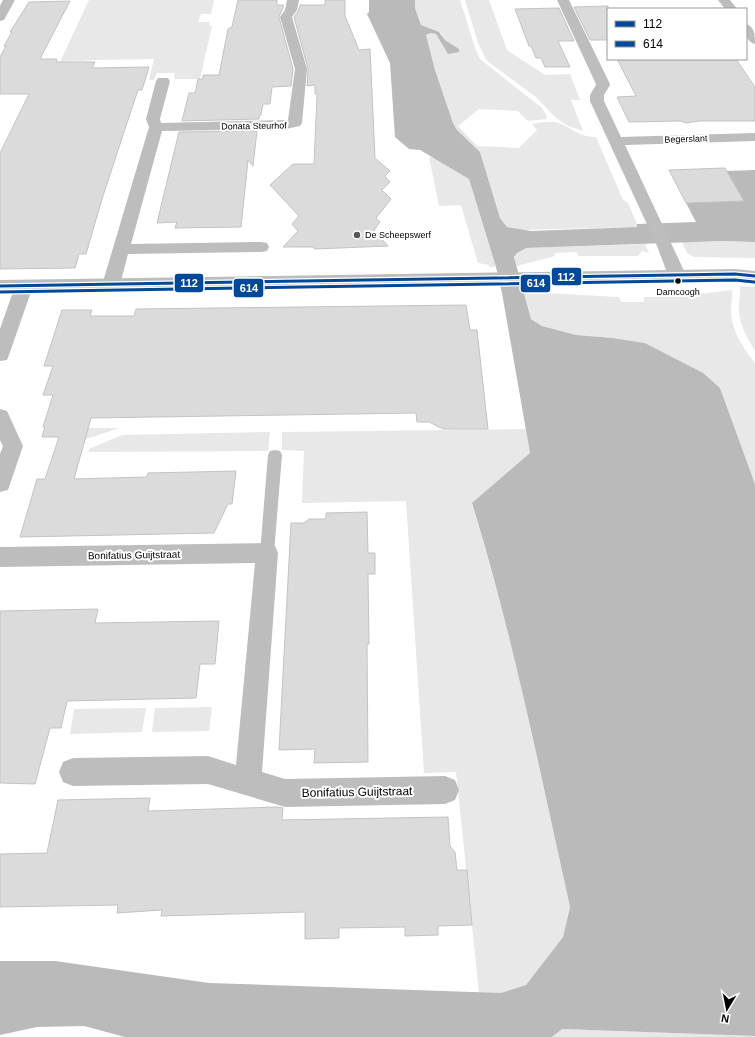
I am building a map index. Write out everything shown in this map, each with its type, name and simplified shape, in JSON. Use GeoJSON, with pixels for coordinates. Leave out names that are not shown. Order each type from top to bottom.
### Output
{"type":"FeatureCollection","features":[{"type":"Feature","properties":{"kind":"street"},"geometry":{"type":"LineString","coordinates":[[0,17],[9,0]]}},
{"type":"Feature","properties":{"kind":"street","name":"Donata Steurhof"},"geometry":{"type":"LineString","coordinates":[[156,127],[286,126],[295,123],[301,69],[286,18],[291,10],[292,0]]}},
{"type":"Feature","properties":{"kind":"street"},"geometry":{"type":"LineString","coordinates":[[563,0],[602,82],[603,85],[597,95],[597,101],[617,141],[677,275]]}},
{"type":"Feature","properties":{"kind":"street"},"geometry":{"type":"LineString","coordinates":[[724,0],[730,8]]}},
{"type":"Feature","properties":{"kind":"street"},"geometry":{"type":"LineString","coordinates":[[747,29],[755,40]]}},
{"type":"Feature","properties":{"kind":"street"},"geometry":{"type":"LineString","coordinates":[[111,285],[156,127],[153,119],[163,80]]}},
{"type":"Feature","properties":{"kind":"street","name":"Begerslant"},"geometry":{"type":"LineString","coordinates":[[617,141],[755,137]]}},
{"type":"Feature","properties":{"kind":"street"},"geometry":{"type":"LineString","coordinates":[[122,249],[261,248]]}},
{"type":"Feature","properties":{"kind":"street"},"geometry":{"type":"LineString","coordinates":[[0,286],[735,274],[755,276]]}},
{"type":"Feature","properties":{"kind":"street"},"geometry":{"type":"LineString","coordinates":[[0,355],[24,286]]}},
{"type":"Feature","properties":{"kind":"street"},"geometry":{"type":"LineString","coordinates":[[0,416],[13,446],[0,484]]}},
{"type":"Feature","properties":{"kind":"street"},"geometry":{"type":"LineString","coordinates":[[248,781],[267,553]]}},
{"type":"Feature","properties":{"kind":"street","name":"Bonifatius Guijtstraat"},"geometry":{"type":"LineString","coordinates":[[0,557],[267,553]]}},
{"type":"Feature","properties":{"kind":"street","name":"Bonifatius Guijtstraat"},"geometry":{"type":"LineString","coordinates":[[73,772],[208,770],[286,793],[445,790]]}},
{"type":"Feature","properties":{"kind":"lane"},"geometry":{"type":"LineString","coordinates":[[267,553],[275,455]]}},
{"type":"Feature","properties":{"kind":"shaded area"},"geometry":{"type":"Polygon","coordinates":[[[89,0],[214,0],[211,14],[201,14],[198,22],[210,22],[209,26],[212,26],[200,79],[174,79],[175,73],[157,73],[154,80],[149,80],[154,59],[60,62],[89,0]]]}},
{"type":"Feature","properties":{"kind":"shaded area"},"geometry":{"type":"Polygon","coordinates":[[[369,0],[415,0],[415,8],[421,25],[439,32],[445,40],[459,49],[459,52],[448,54],[436,34],[431,33],[426,35],[435,70],[453,123],[457,130],[480,152],[500,218],[507,227],[531,231],[637,227],[637,224],[696,222],[686,203],[743,201],[726,171],[755,170],[755,242],[721,241],[526,248],[517,253],[514,257],[531,319],[542,326],[576,335],[613,338],[645,343],[703,373],[720,388],[755,484],[755,1036],[562,1029],[552,1037],[125,1037],[84,1026],[37,1027],[0,1035],[0,961],[55,961],[209,983],[501,993],[526,985],[563,937],[570,907],[537,755],[513,654],[487,553],[472,503],[530,453],[502,293],[496,267],[469,179],[420,150],[409,149],[395,137],[390,63],[367,14],[369,12],[369,0]]]}},
{"type":"Feature","properties":{"kind":"shaded area"},"geometry":{"type":"Polygon","coordinates":[[[415,0],[460,0],[475,48],[480,59],[542,108],[547,117],[546,119],[528,121],[518,111],[479,109],[458,126],[477,146],[519,148],[537,130],[532,124],[546,122],[555,122],[589,137],[596,137],[623,200],[628,203],[638,227],[521,230],[507,227],[500,218],[480,152],[457,130],[453,123],[435,70],[426,35],[431,33],[436,34],[447,52],[458,49],[445,40],[441,33],[421,25],[415,8],[415,0]]]}},
{"type":"Feature","properties":{"kind":"shaded area"},"geometry":{"type":"Polygon","coordinates":[[[465,0],[489,0],[507,50],[545,75],[570,74],[580,100],[571,100],[583,131],[568,126],[556,118],[536,97],[487,61],[478,43],[465,0]]]}},
{"type":"Feature","properties":{"kind":"shaded area"},"geometry":{"type":"Polygon","coordinates":[[[429,157],[435,158],[469,179],[496,267],[489,267],[489,265],[478,263],[461,205],[439,206],[429,157]]]}},
{"type":"Feature","properties":{"kind":"shaded area"},"geometry":{"type":"Polygon","coordinates":[[[682,242],[755,242],[755,258],[694,257],[687,253],[682,242]]]}},
{"type":"Feature","properties":{"kind":"shaded area"},"geometry":{"type":"Polygon","coordinates":[[[645,244],[649,253],[642,251],[638,256],[578,256],[577,252],[554,253],[555,256],[517,266],[515,260],[517,253],[526,248],[645,244]]]}},
{"type":"Feature","properties":{"kind":"shaded area"},"geometry":{"type":"Polygon","coordinates":[[[740,286],[755,287],[755,351],[741,322],[739,309],[740,286]]]}},
{"type":"Feature","properties":{"kind":"shaded area"},"geometry":{"type":"Polygon","coordinates":[[[732,290],[731,316],[735,330],[738,338],[755,363],[755,484],[720,388],[703,374],[645,343],[613,338],[576,335],[542,326],[531,319],[524,292],[619,297],[621,302],[644,302],[644,297],[678,297],[732,290]]]}},
{"type":"Feature","properties":{"kind":"shaded area"},"geometry":{"type":"Polygon","coordinates":[[[63,428],[120,428],[86,439],[61,440],[63,428]]]}},
{"type":"Feature","properties":{"kind":"shaded area"},"geometry":{"type":"Polygon","coordinates":[[[526,429],[530,454],[472,504],[487,554],[513,654],[537,755],[570,907],[563,937],[526,985],[501,993],[479,993],[456,772],[424,773],[406,501],[302,503],[304,451],[282,450],[282,432],[526,429]]]}},
{"type":"Feature","properties":{"kind":"shaded area"},"geometry":{"type":"Polygon","coordinates":[[[270,432],[268,451],[88,452],[89,449],[122,435],[270,432]]]}},
{"type":"Feature","properties":{"kind":"shaded area"},"geometry":{"type":"Polygon","coordinates":[[[212,707],[209,731],[152,732],[155,708],[212,707]]]}},
{"type":"Feature","properties":{"kind":"shaded area"},"geometry":{"type":"Polygon","coordinates":[[[146,708],[142,732],[70,734],[74,709],[146,708]]]}},
{"type":"Feature","properties":{"kind":"shaded area"},"geometry":{"type":"Polygon","coordinates":[[[561,1029],[755,1036],[755,1037],[552,1037],[561,1029]]]}},
{"type":"Feature","properties":{"kind":"building"},"geometry":{"type":"Polygon","coordinates":[[[238,0],[277,0],[277,5],[284,5],[279,17],[293,69],[291,86],[272,87],[270,104],[263,104],[259,119],[182,121],[189,93],[195,93],[198,79],[203,79],[203,75],[219,75],[228,29],[232,27],[238,0]]]}},
{"type":"Feature","properties":{"kind":"building"},"geometry":{"type":"Polygon","coordinates":[[[325,0],[345,0],[345,16],[359,50],[370,49],[375,158],[390,171],[385,176],[390,182],[382,190],[391,199],[376,218],[380,222],[374,230],[388,246],[315,249],[313,247],[283,247],[298,231],[292,224],[299,216],[270,185],[293,164],[314,164],[317,94],[315,94],[315,85],[307,86],[308,69],[294,17],[300,5],[325,5],[325,0]]]}},
{"type":"Feature","properties":{"kind":"building"},"geometry":{"type":"Polygon","coordinates":[[[70,1],[40,59],[57,59],[56,62],[95,62],[92,68],[149,67],[142,90],[138,90],[102,199],[86,254],[79,254],[75,268],[0,269],[0,153],[29,94],[0,94],[0,57],[12,32],[10,32],[29,2],[70,1]]]}},
{"type":"Feature","properties":{"kind":"building"},"geometry":{"type":"Polygon","coordinates":[[[608,6],[607,40],[590,40],[574,7],[608,6]]]}},
{"type":"Feature","properties":{"kind":"building"},"geometry":{"type":"Polygon","coordinates":[[[559,8],[574,41],[558,41],[570,67],[545,67],[541,58],[536,58],[531,46],[529,46],[515,9],[559,8]]]}},
{"type":"Feature","properties":{"kind":"building"},"geometry":{"type":"Polygon","coordinates":[[[618,60],[737,60],[755,87],[755,121],[699,121],[686,123],[681,121],[629,122],[617,97],[636,96],[618,60]]]}},
{"type":"Feature","properties":{"kind":"building"},"geometry":{"type":"Polygon","coordinates":[[[257,131],[253,166],[248,160],[241,227],[175,228],[177,222],[157,223],[179,132],[257,131]]]}},
{"type":"Feature","properties":{"kind":"building"},"geometry":{"type":"Polygon","coordinates":[[[725,168],[744,201],[686,203],[669,170],[725,168]]]}},
{"type":"Feature","properties":{"kind":"building"},"geometry":{"type":"Polygon","coordinates":[[[466,305],[470,330],[477,330],[488,429],[443,429],[429,422],[417,422],[416,413],[91,418],[74,479],[147,477],[148,473],[236,471],[232,504],[228,504],[214,533],[20,537],[37,479],[45,479],[59,437],[42,437],[45,427],[43,427],[53,395],[43,395],[53,366],[44,366],[62,310],[92,310],[90,316],[134,316],[136,309],[466,305]]]}},
{"type":"Feature","properties":{"kind":"building"},"geometry":{"type":"Polygon","coordinates":[[[367,512],[368,553],[375,553],[375,574],[368,574],[368,762],[314,763],[315,749],[279,750],[291,523],[304,523],[309,519],[326,519],[326,513],[367,512]]]}},
{"type":"Feature","properties":{"kind":"building"},"geometry":{"type":"Polygon","coordinates":[[[98,609],[95,623],[219,621],[215,664],[200,664],[196,698],[67,701],[61,728],[50,728],[35,784],[0,783],[0,611],[98,609]]]}},
{"type":"Feature","properties":{"kind":"building"},"geometry":{"type":"Polygon","coordinates":[[[150,798],[148,811],[278,807],[283,808],[282,820],[448,817],[450,846],[455,852],[457,870],[467,870],[472,925],[438,926],[438,935],[405,936],[405,927],[339,928],[339,938],[305,939],[305,912],[161,916],[162,910],[117,913],[118,905],[0,907],[0,854],[47,853],[58,800],[150,798]]]}},
{"type":"Feature","properties":{"kind":"transit line","name":"112"},"geometry":{"type":"LineString","coordinates":[[0,286],[735,274],[755,276]]}},
{"type":"Feature","properties":{"kind":"transit line","name":"614"},"geometry":{"type":"LineString","coordinates":[[0,292],[735,280],[754,282]]}},
{"type":"Feature","properties":{"kind":"place","name":"De Scheepswerf"},"geometry":{"type":"Point","coordinates":[357,235]}},
{"type":"Feature","properties":{"kind":"place","name":"Damcoogh"},"geometry":{"type":"Point","coordinates":[678,281]}}]}
